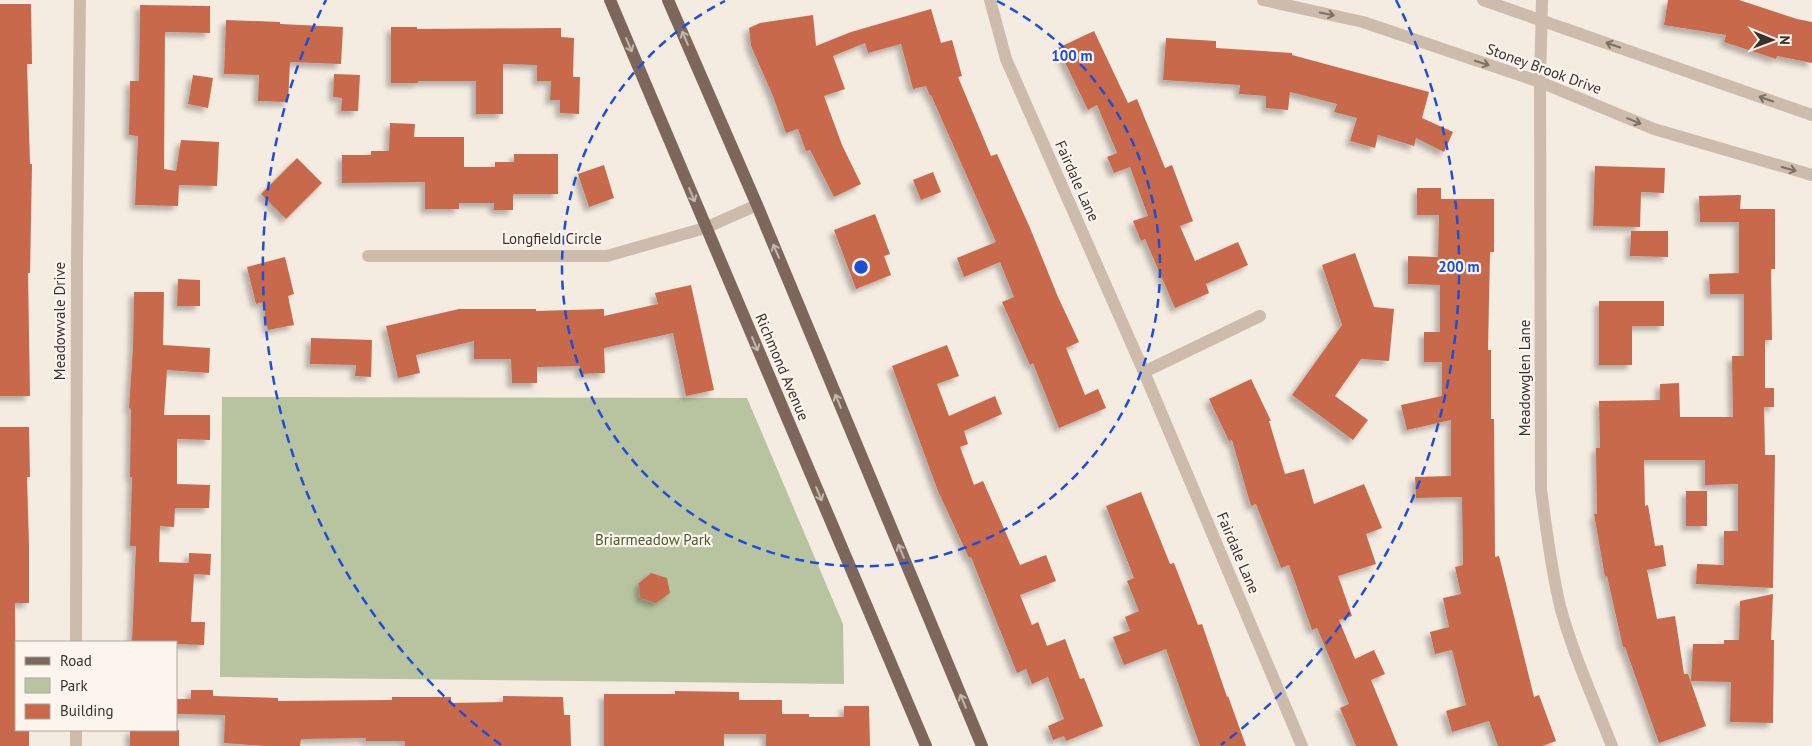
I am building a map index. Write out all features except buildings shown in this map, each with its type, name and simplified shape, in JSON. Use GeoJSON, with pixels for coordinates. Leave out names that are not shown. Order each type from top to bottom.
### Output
{"type":"FeatureCollection","features":[{"type":"Feature","properties":{"kind":"main road","name":"Richmond Avenue"},"geometry":{"type":"LineString","coordinates":[[610,0],[926,746]]}},
{"type":"Feature","properties":{"kind":"main road"},"geometry":{"type":"LineString","coordinates":[[668,0],[757,204],[982,746]]}},
{"type":"Feature","properties":{"kind":"street","name":"Meadowvale Drive"},"geometry":{"type":"LineString","coordinates":[[76,641],[80,0]]}},
{"type":"Feature","properties":{"kind":"street","name":"Fairdale Lane"},"geometry":{"type":"LineString","coordinates":[[990,0],[1006,59],[1144,372],[1302,746]]}},
{"type":"Feature","properties":{"kind":"street","name":"Stoney Brook Drive"},"geometry":{"type":"LineString","coordinates":[[1262,0],[1363,22],[1540,82],[1654,129],[1812,175]]}},
{"type":"Feature","properties":{"kind":"street"},"geometry":{"type":"LineString","coordinates":[[1484,0],[1812,115]]}},
{"type":"Feature","properties":{"kind":"street","name":"Meadowglen Lane"},"geometry":{"type":"LineString","coordinates":[[1542,0],[1540,82],[1541,490],[1560,607],[1612,746]]}},
{"type":"Feature","properties":{"kind":"street","name":"Longfield Circle"},"geometry":{"type":"LineString","coordinates":[[368,256],[607,256],[706,228],[757,204]]}},
{"type":"Feature","properties":{"kind":"street"},"geometry":{"type":"LineString","coordinates":[[1144,372],[1260,316]]}},
{"type":"Feature","properties":{"kind":"street"},"geometry":{"type":"LineString","coordinates":[[76,731],[76,746]]}},
{"type":"Feature","properties":{"kind":"green space","name":"Briarmeadow Park"},"geometry":{"type":"Polygon","coordinates":[[[222,397],[747,398],[843,624],[844,684],[220,677],[222,397]]]}}]}
